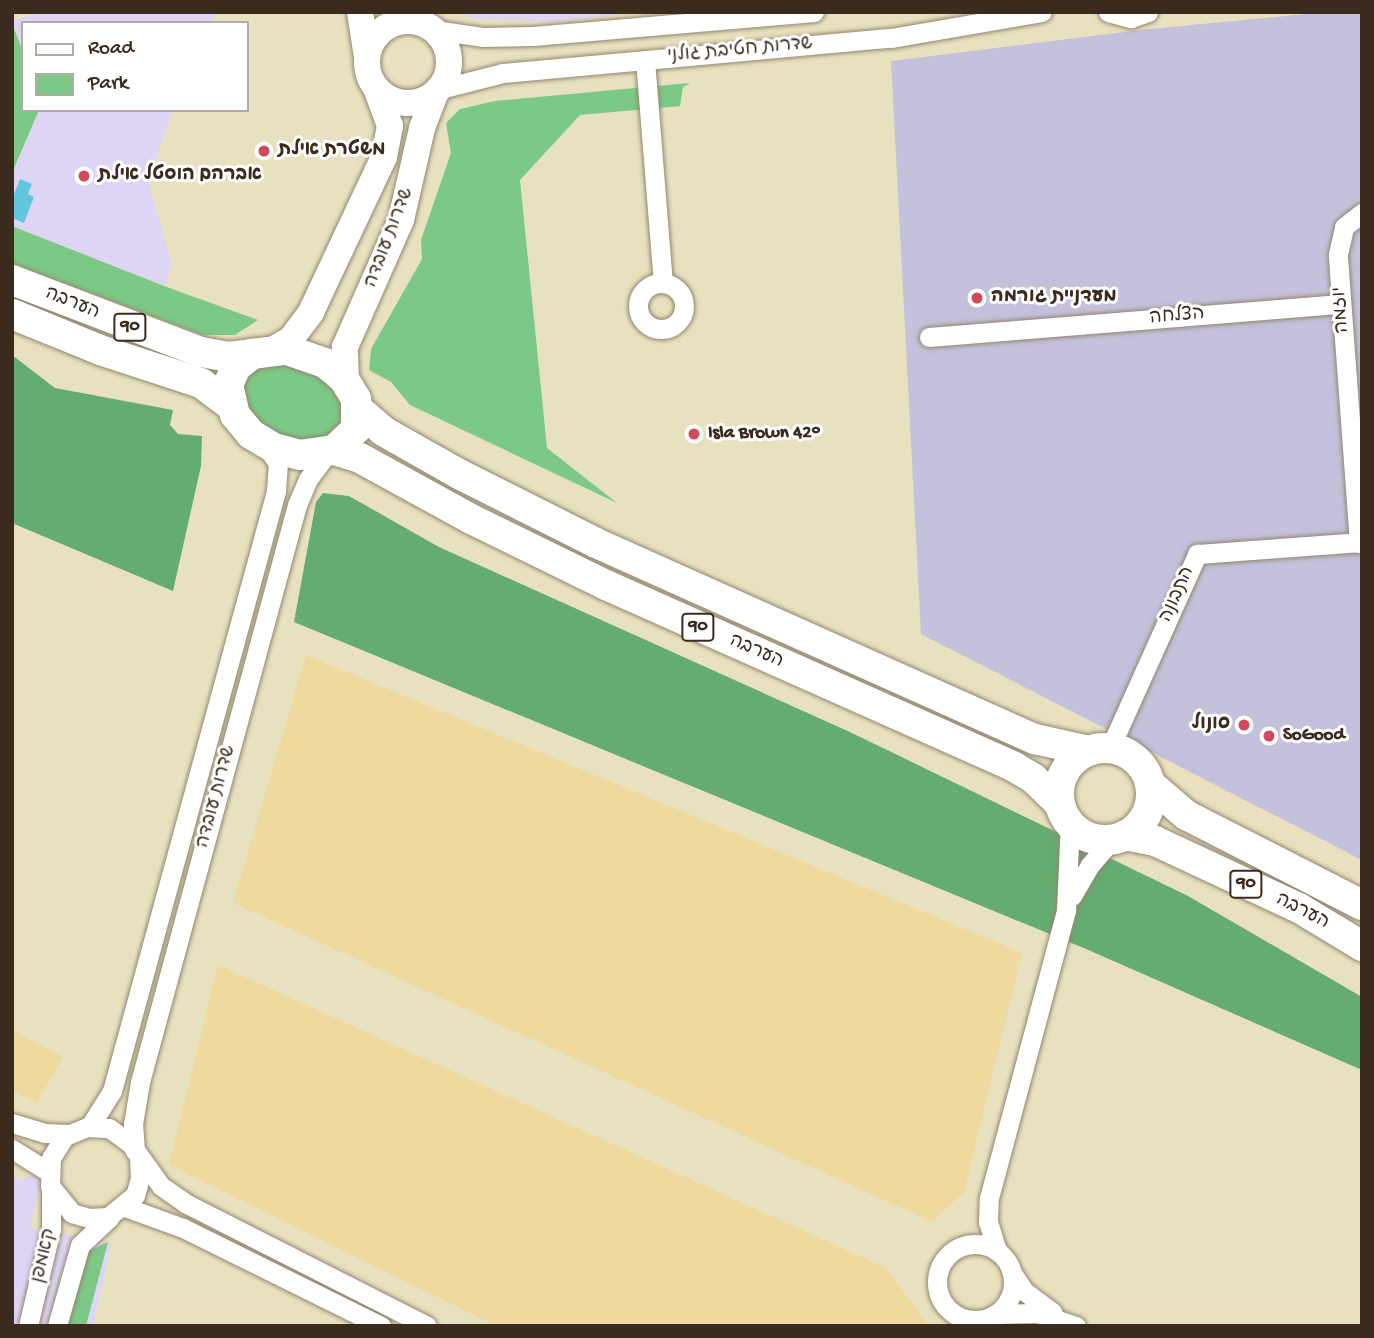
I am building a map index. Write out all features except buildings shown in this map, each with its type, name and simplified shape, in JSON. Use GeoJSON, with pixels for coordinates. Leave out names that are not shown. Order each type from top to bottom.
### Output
{"type":"FeatureCollection","features":[{"type":"Feature","properties":{"kind":"highway","name":"הערבה"},"geometry":{"type":"LineString","coordinates":[[12,280],[201,352],[234,357],[263,352]]}},
{"type":"Feature","properties":{"kind":"highway","name":"הערבה"},"geometry":{"type":"LineString","coordinates":[[12,314],[100,350],[201,383],[231,405]]}},
{"type":"Feature","properties":{"kind":"highway","name":"90"},"geometry":{"type":"LineString","coordinates":[[263,352],[313,356],[352,396]]}},
{"type":"Feature","properties":{"kind":"highway"},"geometry":{"type":"LineString","coordinates":[[231,405],[231,375],[263,352]]}},
{"type":"Feature","properties":{"kind":"highway","name":"הערבה"},"geometry":{"type":"LineString","coordinates":[[352,396],[383,430],[459,474],[596,543],[1035,739],[1099,750]]}},
{"type":"Feature","properties":{"kind":"highway"},"geometry":{"type":"LineString","coordinates":[[331,451],[351,438],[352,396]]}},
{"type":"Feature","properties":{"kind":"highway","name":"90"},"geometry":{"type":"LineString","coordinates":[[231,405],[242,425],[262,442],[300,455],[331,451]]}},
{"type":"Feature","properties":{"kind":"highway","name":"הערבה"},"geometry":{"type":"LineString","coordinates":[[331,451],[360,458],[471,519],[606,585],[1014,766],[1041,784],[1065,813]]}},
{"type":"Feature","properties":{"kind":"highway"},"geometry":{"type":"LineString","coordinates":[[1099,750],[1140,764],[1150,784],[1150,807],[1143,821],[1119,837],[1089,837],[1065,813],[1063,775],[1072,762],[1099,750]]}},
{"type":"Feature","properties":{"kind":"highway","name":"הערבה"},"geometry":{"type":"LineString","coordinates":[[1150,784],[1186,815],[1362,905]]}},
{"type":"Feature","properties":{"kind":"highway","name":"הערבה"},"geometry":{"type":"LineString","coordinates":[[1119,837],[1155,842],[1298,908],[1362,946]]}},
{"type":"Feature","properties":{"kind":"main road"},"geometry":{"type":"LineString","coordinates":[[360,12],[367,57],[376,88],[403,103],[419,102],[438,90],[449,58],[425,23],[404,21],[389,25],[372,42],[367,57]]}},
{"type":"Feature","properties":{"kind":"main road","name":"שדרות עובדה"},"geometry":{"type":"LineString","coordinates":[[263,352],[291,339],[311,312],[384,157],[390,126],[376,88]]}},
{"type":"Feature","properties":{"kind":"main road","name":"שדרות עובדה"},"geometry":{"type":"LineString","coordinates":[[352,396],[345,347],[401,220],[422,128],[438,90]]}},
{"type":"Feature","properties":{"kind":"street","name":"שדרות חטיבת גולני"},"geometry":{"type":"LineString","coordinates":[[425,23],[483,37],[533,36],[814,12]]}},
{"type":"Feature","properties":{"kind":"street"},"geometry":{"type":"LineString","coordinates":[[820,12],[823,44]]}},
{"type":"Feature","properties":{"kind":"street","name":"שדרות חטיבת גולני"},"geometry":{"type":"LineString","coordinates":[[438,90],[503,73],[907,36],[1042,12]]}},
{"type":"Feature","properties":{"kind":"street"},"geometry":{"type":"LineString","coordinates":[[1107,13],[1131,19],[1149,12]]}},
{"type":"Feature","properties":{"kind":"street"},"geometry":{"type":"LineString","coordinates":[[645,60],[663,283]]}},
{"type":"Feature","properties":{"kind":"street","name":"יוזמה"},"geometry":{"type":"LineString","coordinates":[[1360,542],[1338,244],[1344,227],[1362,213]]}},
{"type":"Feature","properties":{"kind":"street","name":"הצלחה"},"geometry":{"type":"LineString","coordinates":[[929,337],[1342,304]]}},
{"type":"Feature","properties":{"kind":"street","name":"שדרות עובדה"},"geometry":{"type":"LineString","coordinates":[[90,1126],[113,1091],[276,491],[278,463],[262,442]]}},
{"type":"Feature","properties":{"kind":"street","name":"שדרות עובדה"},"geometry":{"type":"LineString","coordinates":[[137,1155],[133,1124],[140,1082],[297,505],[308,479],[331,451]]}},
{"type":"Feature","properties":{"kind":"street","name":"התבונה"},"geometry":{"type":"LineString","coordinates":[[1099,750],[1197,554],[1360,542]]}},
{"type":"Feature","properties":{"kind":"street"},"geometry":{"type":"LineString","coordinates":[[1065,813],[1066,910]]}},
{"type":"Feature","properties":{"kind":"street"},"geometry":{"type":"LineString","coordinates":[[1071,1324],[1037,1313],[996,1314],[967,1320],[949,1311],[939,1298],[938,1271],[948,1254],[961,1246],[976,1229],[989,1198],[1066,910],[1090,865],[1119,837]]}},
{"type":"Feature","properties":{"kind":"street"},"geometry":{"type":"LineString","coordinates":[[12,1123],[44,1133],[69,1133],[90,1126],[117,1132],[160,1186],[185,1203],[427,1326]]}},
{"type":"Feature","properties":{"kind":"street"},"geometry":{"type":"LineString","coordinates":[[50,1179],[54,1150],[69,1133]]}},
{"type":"Feature","properties":{"kind":"street"},"geometry":{"type":"LineString","coordinates":[[12,1149],[50,1179],[72,1213],[89,1218],[119,1211],[183,1228],[381,1326]]}},
{"type":"Feature","properties":{"kind":"street"},"geometry":{"type":"LineString","coordinates":[[119,1211],[138,1186],[137,1155]]}},
{"type":"Feature","properties":{"kind":"street","name":"קאמפן"},"geometry":{"type":"LineString","coordinates":[[28,1326],[51,1229],[50,1179]]}},
{"type":"Feature","properties":{"kind":"street"},"geometry":{"type":"LineString","coordinates":[[989,1198],[988,1222],[998,1251],[1024,1292],[1071,1324]]}},
{"type":"Feature","properties":{"kind":"street","name":"קאמפן"},"geometry":{"type":"LineString","coordinates":[[57,1326],[80,1245],[119,1211]]}},
{"type":"Feature","properties":{"kind":"street"},"geometry":{"type":"LineString","coordinates":[[961,1246],[984,1245],[998,1251]]}},
{"type":"Feature","properties":{"kind":"street"},"geometry":{"type":"LineString","coordinates":[[996,1314],[1010,1296],[1012,1273]]}},
{"type":"Feature","properties":{"kind":"shaded area"},"geometry":{"type":"Polygon","coordinates":[[[45,12],[216,12],[213,21],[21,21],[21,46],[12,20],[45,12]]]}},
{"type":"Feature","properties":{"kind":"shaded area"},"geometry":{"type":"Polygon","coordinates":[[[453,12],[647,12],[553,22],[475,19],[453,12]]]}},
{"type":"Feature","properties":{"kind":"shaded area"},"geometry":{"type":"Polygon","coordinates":[[[1328,12],[1362,12],[1362,860],[921,634],[891,61],[1140,30],[1328,12]]]}},
{"type":"Feature","properties":{"kind":"shaded area"},"geometry":{"type":"Polygon","coordinates":[[[38,112],[172,112],[148,180],[172,265],[165,286],[12,226],[12,173],[38,112]]]}},
{"type":"Feature","properties":{"kind":"shaded area"},"geometry":{"type":"Polygon","coordinates":[[[44,1170],[30,1228],[111,1244],[93,1326],[12,1326],[12,1175],[20,1180],[44,1170]]]}},
{"type":"Feature","properties":{"kind":"green space"},"geometry":{"type":"Polygon","coordinates":[[[12,23],[21,47],[21,112],[38,112],[12,173],[12,23]]]}},
{"type":"Feature","properties":{"kind":"green space"},"geometry":{"type":"Polygon","coordinates":[[[690,83],[683,87],[680,106],[580,115],[520,180],[547,448],[617,503],[410,405],[391,382],[369,370],[371,349],[422,259],[421,240],[451,153],[446,123],[460,109],[495,101],[690,83]]]}},
{"type":"Feature","properties":{"kind":"green space"},"geometry":{"type":"Polygon","coordinates":[[[12,226],[258,320],[235,335],[203,335],[29,270],[12,263],[12,226]]]}},
{"type":"Feature","properties":{"kind":"green space"},"geometry":{"type":"Polygon","coordinates":[[[12,355],[55,388],[173,410],[170,425],[178,434],[202,436],[201,466],[173,591],[12,523],[12,355]]]}},
{"type":"Feature","properties":{"kind":"green space"},"geometry":{"type":"Polygon","coordinates":[[[275,361],[308,368],[341,395],[346,418],[329,439],[290,441],[251,417],[240,394],[251,370],[275,361]]]}},
{"type":"Feature","properties":{"kind":"green space"},"geometry":{"type":"Polygon","coordinates":[[[323,493],[349,496],[439,547],[852,733],[1188,896],[1362,997],[1362,1070],[1086,949],[294,622],[316,502],[323,493]]]}},
{"type":"Feature","properties":{"kind":"green space"},"geometry":{"type":"Polygon","coordinates":[[[108,1242],[86,1326],[65,1326],[87,1252],[108,1242]]]}},
{"type":"Feature","properties":{"kind":"sand"},"geometry":{"type":"Polygon","coordinates":[[[306,655],[1022,953],[964,1192],[932,1222],[233,903],[306,655]]]}},
{"type":"Feature","properties":{"kind":"sand"},"geometry":{"type":"Polygon","coordinates":[[[218,965],[886,1268],[929,1326],[496,1326],[169,1165],[218,965]]]}},
{"type":"Feature","properties":{"kind":"sand"},"geometry":{"type":"Polygon","coordinates":[[[12,1030],[63,1057],[37,1102],[12,1091],[12,1030]]]}},
{"type":"Feature","properties":{"kind":"water"},"geometry":{"type":"Polygon","coordinates":[[[20,179],[32,184],[28,194],[34,197],[24,223],[12,218],[12,199],[20,179]]]}},
{"type":"Feature","properties":{"kind":"place","name":"משטרת אילת"},"geometry":{"type":"Point","coordinates":[264,151]}},
{"type":"Feature","properties":{"kind":"place","name":"אברהם הוסטל אילת"},"geometry":{"type":"Point","coordinates":[84,176]}},
{"type":"Feature","properties":{"kind":"place","name":"מעדניית גורמה"},"geometry":{"type":"Point","coordinates":[977,298]}},
{"type":"Feature","properties":{"kind":"place","name":"Isla Brown 42°"},"geometry":{"type":"Point","coordinates":[694,434]}},
{"type":"Feature","properties":{"kind":"place","name":"סונול"},"geometry":{"type":"Point","coordinates":[1244,725]}},
{"type":"Feature","properties":{"kind":"place","name":"SoGood"},"geometry":{"type":"Point","coordinates":[1269,736]}}]}
